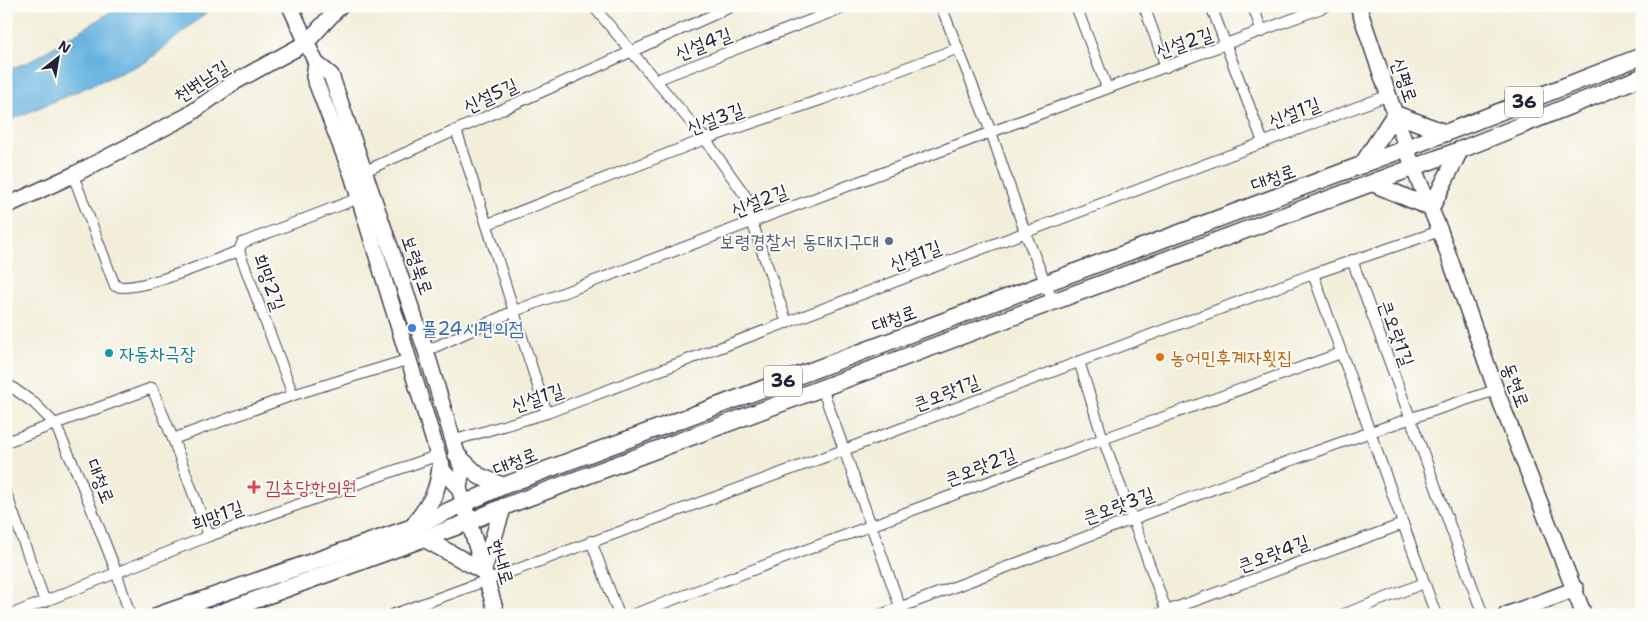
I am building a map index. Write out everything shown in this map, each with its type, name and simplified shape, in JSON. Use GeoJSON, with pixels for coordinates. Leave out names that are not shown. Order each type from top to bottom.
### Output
{"type":"FeatureCollection","features":[{"type":"Feature","properties":{"kind":"main road","name":"대청로"},"geometry":{"type":"LineString","coordinates":[[214,615],[417,532],[463,505],[503,486],[1362,165],[1642,56]]}},
{"type":"Feature","properties":{"kind":"main road","name":"대청로"},"geometry":{"type":"LineString","coordinates":[[159,615],[417,532],[468,522],[502,507],[1414,168],[1642,77]]}},
{"type":"Feature","properties":{"kind":"main road"},"geometry":{"type":"LineString","coordinates":[[1362,165],[1395,114],[1446,132]]}},
{"type":"Feature","properties":{"kind":"main road"},"geometry":{"type":"LineString","coordinates":[[1372,183],[1430,208],[1460,150]]}},
{"type":"Feature","properties":{"kind":"main road"},"geometry":{"type":"LineString","coordinates":[[454,447],[479,476],[503,486]]}},
{"type":"Feature","properties":{"kind":"main road"},"geometry":{"type":"LineString","coordinates":[[440,459],[438,487],[417,532],[484,576],[502,507]]}},
{"type":"Feature","properties":{"kind":"street","name":"보령북로"},"geometry":{"type":"LineString","coordinates":[[290,6],[316,63],[331,75],[365,171],[426,351],[462,470],[459,488],[468,522]]}},
{"type":"Feature","properties":{"kind":"street","name":"천변남길"},"geometry":{"type":"LineString","coordinates":[[6,206],[73,175],[187,116],[233,83],[306,43],[340,6]]}},
{"type":"Feature","properties":{"kind":"street"},"geometry":{"type":"LineString","coordinates":[[593,6],[705,139],[749,201],[752,222],[787,323]]}},
{"type":"Feature","properties":{"kind":"street","name":"신설5길"},"geometry":{"type":"LineString","coordinates":[[365,171],[733,6]]}},
{"type":"Feature","properties":{"kind":"street","name":"신설4길"},"geometry":{"type":"LineString","coordinates":[[656,80],[847,6]]}},
{"type":"Feature","properties":{"kind":"street"},"geometry":{"type":"LineString","coordinates":[[941,6],[956,49],[991,132],[1025,232],[1053,302]]}},
{"type":"Feature","properties":{"kind":"street"},"geometry":{"type":"LineString","coordinates":[[1076,6],[1107,88]]}},
{"type":"Feature","properties":{"kind":"street"},"geometry":{"type":"LineString","coordinates":[[1144,6],[1166,66]]}},
{"type":"Feature","properties":{"kind":"street"},"geometry":{"type":"LineString","coordinates":[[1211,6],[1263,142]]}},
{"type":"Feature","properties":{"kind":"street"},"geometry":{"type":"LineString","coordinates":[[1253,6],[1262,32]]}},
{"type":"Feature","properties":{"kind":"street","name":"신설2길"},"geometry":{"type":"LineString","coordinates":[[426,351],[512,312],[1107,88],[1225,46],[1327,6]]}},
{"type":"Feature","properties":{"kind":"street","name":"신평로"},"geometry":{"type":"LineString","coordinates":[[1358,6],[1414,168]]}},
{"type":"Feature","properties":{"kind":"street","name":"신설3길"},"geometry":{"type":"LineString","coordinates":[[488,224],[705,139],[823,99],[956,49]]}},
{"type":"Feature","properties":{"kind":"street","name":"보령북로"},"geometry":{"type":"LineString","coordinates":[[316,63],[314,77],[359,198],[443,471],[459,488]]}},
{"type":"Feature","properties":{"kind":"street","name":"신설1길"},"geometry":{"type":"LineString","coordinates":[[454,447],[547,414],[1389,95]]}},
{"type":"Feature","properties":{"kind":"street"},"geometry":{"type":"LineString","coordinates":[[456,130],[488,224],[512,312],[547,414]]}},
{"type":"Feature","properties":{"kind":"street","name":"동현로"},"geometry":{"type":"LineString","coordinates":[[1414,168],[1440,231],[1496,390],[1576,589],[1584,615]]}},
{"type":"Feature","properties":{"kind":"street"},"geometry":{"type":"LineString","coordinates":[[73,175],[115,286],[121,288],[145,284],[239,251]]}},
{"type":"Feature","properties":{"kind":"street","name":"희망2길"},"geometry":{"type":"LineString","coordinates":[[293,395],[239,251],[242,243],[359,198]]}},
{"type":"Feature","properties":{"kind":"street","name":"큰오랏1길"},"geometry":{"type":"LineString","coordinates":[[392,615],[484,576],[591,541],[844,450],[1313,274],[1440,231]]}},
{"type":"Feature","properties":{"kind":"street","name":"큰오랏1길"},"geometry":{"type":"LineString","coordinates":[[1352,260],[1410,418]]}},
{"type":"Feature","properties":{"kind":"street"},"geometry":{"type":"LineString","coordinates":[[1313,274],[1436,615]]}},
{"type":"Feature","properties":{"kind":"street","name":"큰오랏2길"},"geometry":{"type":"LineString","coordinates":[[632,615],[1103,438],[1341,353]]}},
{"type":"Feature","properties":{"kind":"street"},"geometry":{"type":"LineString","coordinates":[[173,439],[293,395],[410,359]]}},
{"type":"Feature","properties":{"kind":"street"},"geometry":{"type":"LineString","coordinates":[[1079,361],[1131,519],[1167,613]]}},
{"type":"Feature","properties":{"kind":"street","name":"대청로"},"geometry":{"type":"LineString","coordinates":[[6,383],[34,403],[55,424],[79,477],[116,571],[130,615]]}},
{"type":"Feature","properties":{"kind":"street"},"geometry":{"type":"LineString","coordinates":[[6,442],[152,388],[209,536]]}},
{"type":"Feature","properties":{"kind":"street"},"geometry":{"type":"LineString","coordinates":[[822,388],[902,611]]}},
{"type":"Feature","properties":{"kind":"street","name":"큰오랏3길"},"geometry":{"type":"LineString","coordinates":[[880,615],[902,611],[1131,519],[1370,432],[1496,390]]}},
{"type":"Feature","properties":{"kind":"street"},"geometry":{"type":"LineString","coordinates":[[1410,418],[1483,615]]}},
{"type":"Feature","properties":{"kind":"street","name":"희망1길"},"geometry":{"type":"LineString","coordinates":[[10,615],[116,571],[209,536],[440,459]]}},
{"type":"Feature","properties":{"kind":"street"},"geometry":{"type":"LineString","coordinates":[[6,493],[45,602]]}},
{"type":"Feature","properties":{"kind":"street","name":"한내로"},"geometry":{"type":"LineString","coordinates":[[468,522],[498,615]]}},
{"type":"Feature","properties":{"kind":"street","name":"큰오랏4길"},"geometry":{"type":"LineString","coordinates":[[1156,615],[1167,613],[1403,524]]}},
{"type":"Feature","properties":{"kind":"street"},"geometry":{"type":"LineString","coordinates":[[591,541],[619,615]]}},
{"type":"Feature","properties":{"kind":"street"},"geometry":{"type":"LineString","coordinates":[[1342,615],[1424,583]]}},
{"type":"Feature","properties":{"kind":"street"},"geometry":{"type":"LineString","coordinates":[[1506,615],[1576,589]]}},
{"type":"Feature","properties":{"kind":"water"},"geometry":{"type":"Polygon","coordinates":[[[121,6],[214,6],[148,61],[6,122],[6,70],[29,62],[121,6]]]}},
{"type":"Feature","properties":{"kind":"place","name":"보령경찰서 동대지구대"},"geometry":{"type":"Point","coordinates":[889,241]}},
{"type":"Feature","properties":{"kind":"place","name":"풀24시편의점"},"geometry":{"type":"Point","coordinates":[412,328]}},
{"type":"Feature","properties":{"kind":"place","name":"자동차극장"},"geometry":{"type":"Point","coordinates":[109,353]}},
{"type":"Feature","properties":{"kind":"place","name":"농어민후계자횟집"},"geometry":{"type":"Point","coordinates":[1160,357]}},
{"type":"Feature","properties":{"kind":"place","name":"김초당한의원"},"geometry":{"type":"Point","coordinates":[254,487]}}]}
